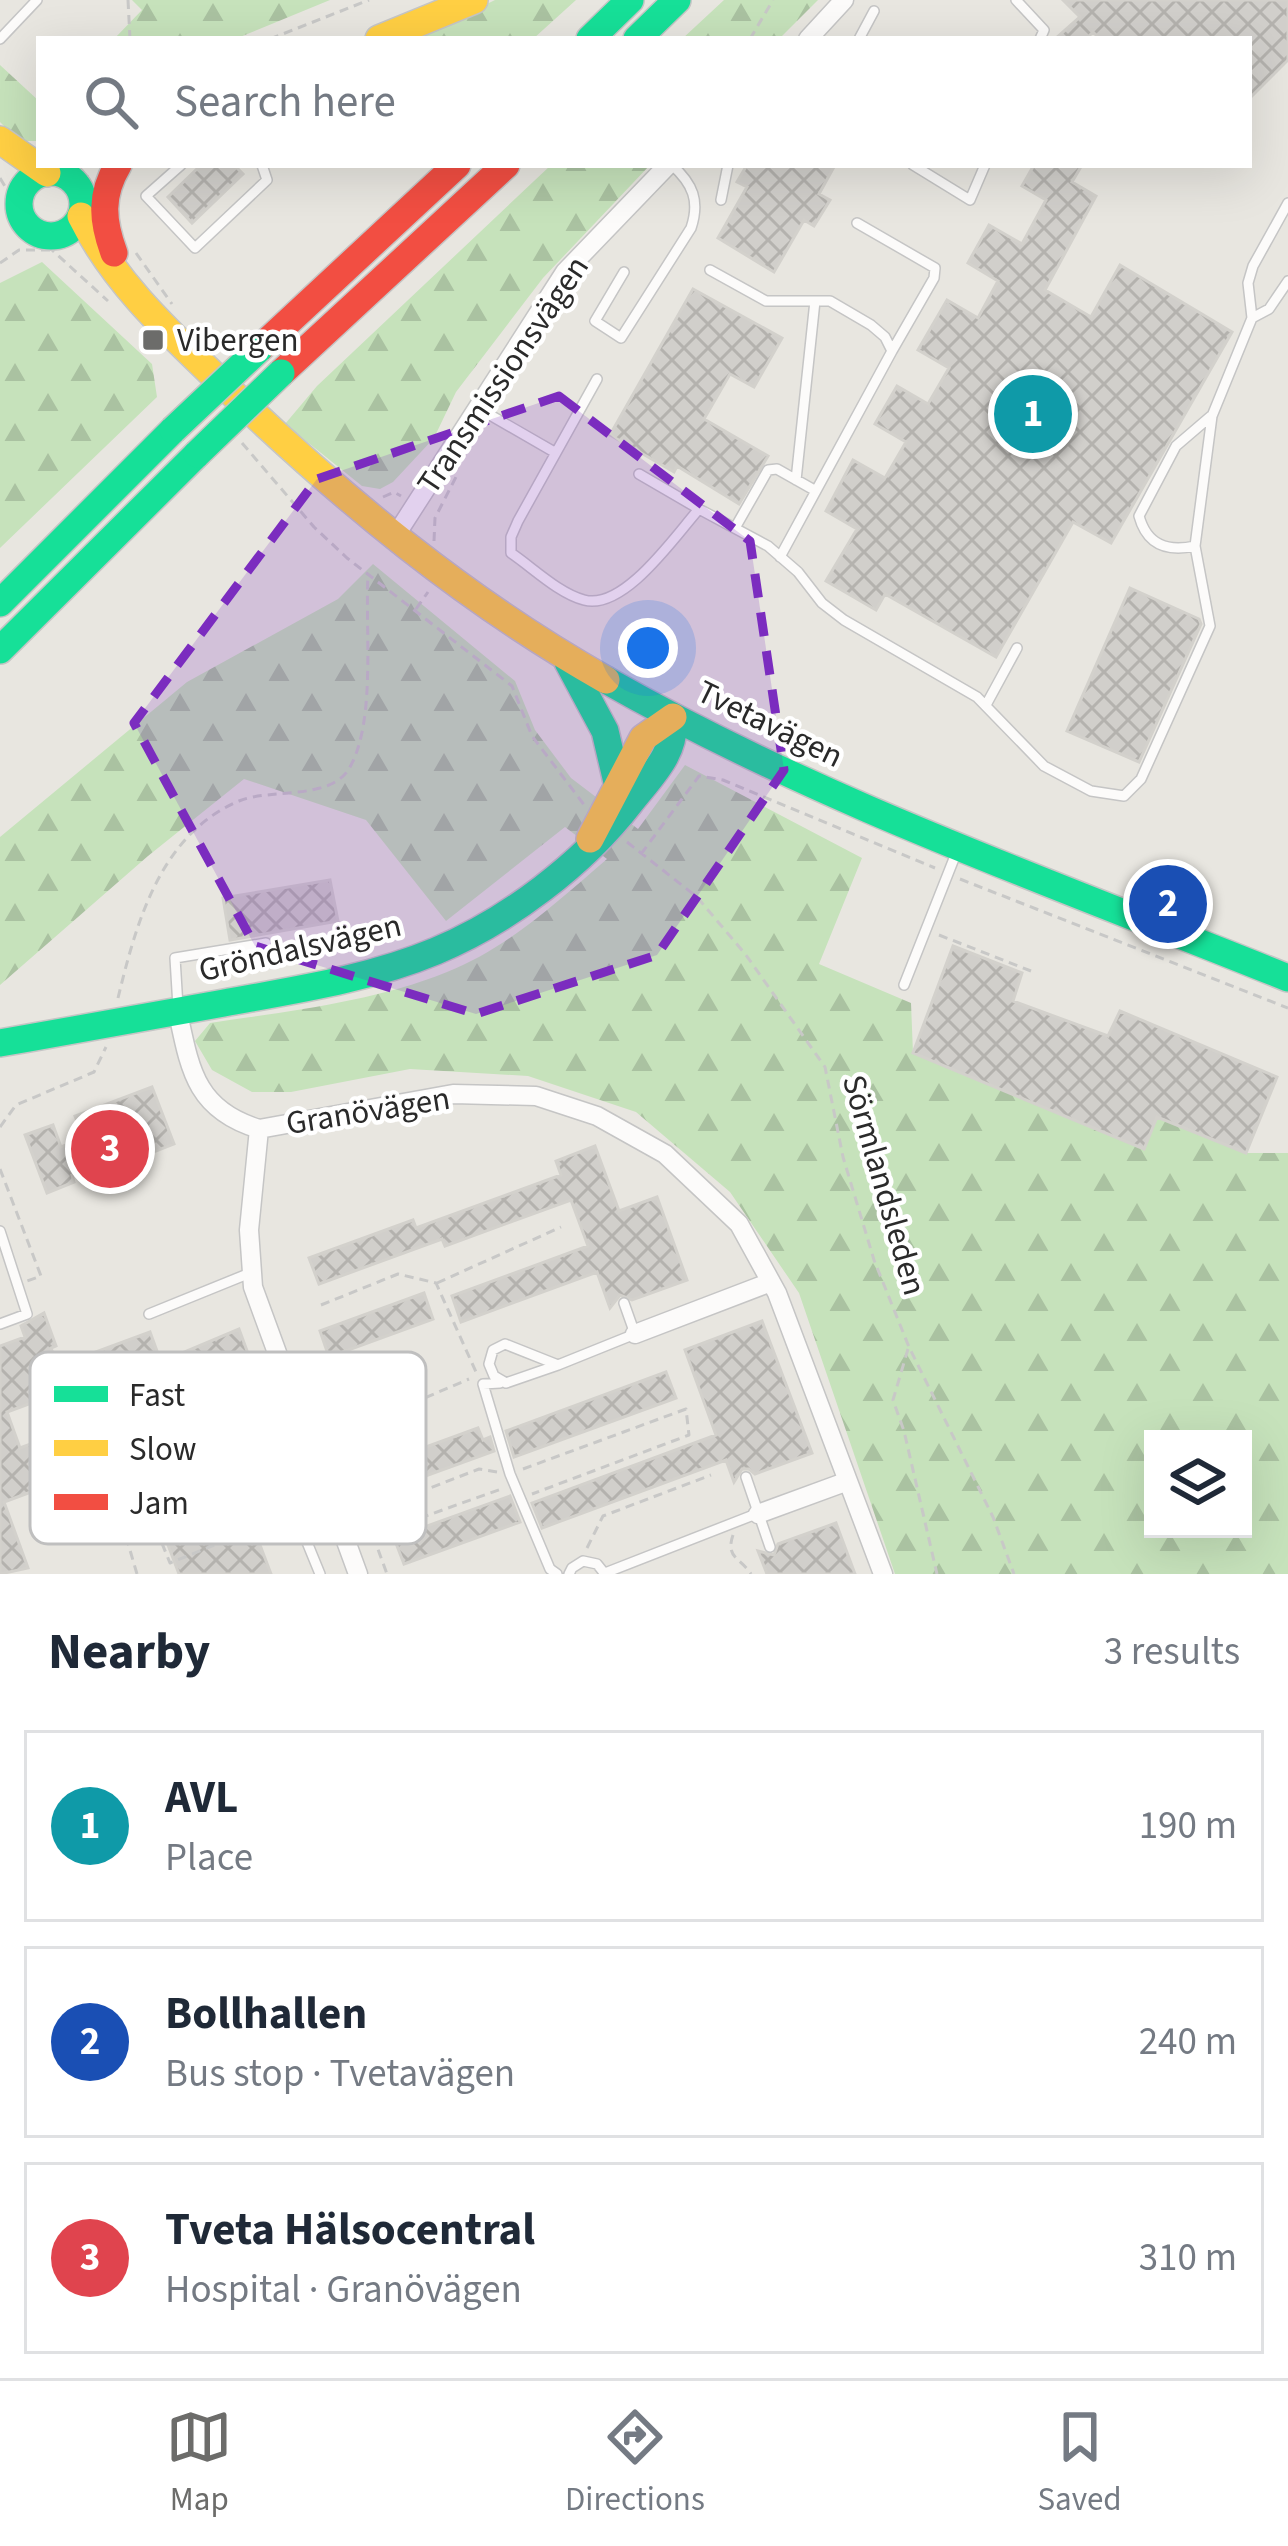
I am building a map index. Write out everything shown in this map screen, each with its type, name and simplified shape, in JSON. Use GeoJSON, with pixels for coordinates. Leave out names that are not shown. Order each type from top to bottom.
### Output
{"type":"FeatureCollection","features":[{"type":"Feature","properties":{"kind":"main road"},"geometry":{"type":"LineString","coordinates":[[386,36],[474,0]]}},
{"type":"Feature","properties":{"kind":"main road"},"geometry":{"type":"LineString","coordinates":[[593,36],[630,0]]}},
{"type":"Feature","properties":{"kind":"main road"},"geometry":{"type":"LineString","coordinates":[[640,36],[677,0]]}},
{"type":"Feature","properties":{"kind":"main road"},"geometry":{"type":"LineString","coordinates":[[0,140],[36,158]]}},
{"type":"Feature","properties":{"kind":"main road"},"geometry":{"type":"LineString","coordinates":[[0,160],[21,192],[20,210],[27,225],[56,243],[72,228],[101,168]]}},
{"type":"Feature","properties":{"kind":"main road"},"geometry":{"type":"LineString","coordinates":[[116,168],[104,190],[102,214],[126,286]]}},
{"type":"Feature","properties":{"kind":"main road"},"geometry":{"type":"LineString","coordinates":[[0,603],[173,430],[454,168]]}},
{"type":"Feature","properties":{"kind":"main road"},"geometry":{"type":"LineString","coordinates":[[0,650],[281,373],[503,168]]}},
{"type":"Feature","properties":{"kind":"main road"},"geometry":{"type":"LineString","coordinates":[[21,192],[34,177],[59,170],[74,182],[81,204]]}},
{"type":"Feature","properties":{"kind":"main road","name":"Tvetavägen"},"geometry":{"type":"LineString","coordinates":[[81,204],[126,286]]}},
{"type":"Feature","properties":{"kind":"main road","name":"Tvetavägen"},"geometry":{"type":"LineString","coordinates":[[56,243],[126,286],[278,437],[394,538],[566,658],[796,779],[1288,978]]}},
{"type":"Feature","properties":{"kind":"main road"},"geometry":{"type":"LineString","coordinates":[[566,658],[605,731],[617,782]]}},
{"type":"Feature","properties":{"kind":"main road","name":"Gröndalsvägen"},"geometry":{"type":"LineString","coordinates":[[0,1043],[178,1013],[378,971],[439,950],[511,910],[586,849],[622,816],[668,754],[675,736],[673,717],[643,738],[586,849]]}},
{"type":"Feature","properties":{"kind":"street"},"geometry":{"type":"LineString","coordinates":[[811,36],[844,0]]}},
{"type":"Feature","properties":{"kind":"street","name":"Transmissionsvägen"},"geometry":{"type":"LineString","coordinates":[[394,538],[565,272],[667,168]]}},
{"type":"Feature","properties":{"kind":"street","name":"Granövägen"},"geometry":{"type":"LineString","coordinates":[[178,1013],[198,1087],[210,1103],[259,1129],[453,1094],[536,1096],[597,1116],[665,1154],[739,1224],[771,1282],[883,1574]]}},
{"type":"Feature","properties":{"kind":"street"},"geometry":{"type":"LineString","coordinates":[[259,1129],[249,1230],[250,1273],[278,1352]]}},
{"type":"Feature","properties":{"kind":"street"},"geometry":{"type":"LineString","coordinates":[[635,1334],[771,1282]]}},
{"type":"Feature","properties":{"kind":"street"},"geometry":{"type":"LineString","coordinates":[[758,1514],[848,1481]]}},
{"type":"Feature","properties":{"kind":"street"},"geometry":{"type":"LineString","coordinates":[[347,1544],[358,1574]]}},
{"type":"Feature","properties":{"kind":"lane"},"geometry":{"type":"LineString","coordinates":[[1016,0],[1044,30],[1041,36]]}},
{"type":"Feature","properties":{"kind":"lane"},"geometry":{"type":"LineString","coordinates":[[2,34],[33,1]]}},
{"type":"Feature","properties":{"kind":"lane"},"geometry":{"type":"LineString","coordinates":[[861,36],[874,11]]}},
{"type":"Feature","properties":{"kind":"lane"},"geometry":{"type":"LineString","coordinates":[[178,168],[146,196],[195,248],[267,180],[263,168]]}},
{"type":"Feature","properties":{"kind":"lane"},"geometry":{"type":"LineString","coordinates":[[624,272],[595,321],[621,338],[696,214],[692,189],[673,168]]}},
{"type":"Feature","properties":{"kind":"lane"},"geometry":{"type":"LineString","coordinates":[[721,200],[727,168]]}},
{"type":"Feature","properties":{"kind":"lane"},"geometry":{"type":"LineString","coordinates":[[919,168],[970,200],[984,168]]}},
{"type":"Feature","properties":{"kind":"lane"},"geometry":{"type":"LineString","coordinates":[[639,474],[780,557],[844,620],[986,705],[1028,753],[1059,776],[1105,796],[1124,796],[1135,788],[1210,626],[1195,546],[1211,416],[1252,318],[1248,284],[1253,266],[1288,203]]}},
{"type":"Feature","properties":{"kind":"lane"},"geometry":{"type":"LineString","coordinates":[[780,557],[934,278],[935,268],[857,224]]}},
{"type":"Feature","properties":{"kind":"lane"},"geometry":{"type":"LineString","coordinates":[[710,270],[766,301],[830,301],[871,325],[892,351]]}},
{"type":"Feature","properties":{"kind":"lane"},"geometry":{"type":"LineString","coordinates":[[1252,318],[1269,309],[1288,280]]}},
{"type":"Feature","properties":{"kind":"lane"},"geometry":{"type":"LineString","coordinates":[[796,480],[815,302]]}},
{"type":"Feature","properties":{"kind":"lane"},"geometry":{"type":"LineString","coordinates":[[597,380],[518,521],[511,553],[583,600],[598,602],[626,590],[699,509]]}},
{"type":"Feature","properties":{"kind":"lane"},"geometry":{"type":"LineString","coordinates":[[478,408],[556,453]]}},
{"type":"Feature","properties":{"kind":"lane"},"geometry":{"type":"LineString","coordinates":[[1195,546],[1156,544],[1143,531],[1139,516],[1176,446],[1211,416]]}},
{"type":"Feature","properties":{"kind":"lane"},"geometry":{"type":"LineString","coordinates":[[735,528],[768,470],[776,469],[816,490]]}},
{"type":"Feature","properties":{"kind":"lane"},"geometry":{"type":"LineString","coordinates":[[986,705],[1017,648]]}},
{"type":"Feature","properties":{"kind":"lane"},"geometry":{"type":"LineString","coordinates":[[904,986],[959,846]]}},
{"type":"Feature","properties":{"kind":"lane"},"geometry":{"type":"LineString","coordinates":[[178,1013],[175,958],[266,943]]}},
{"type":"Feature","properties":{"kind":"lane"},"geometry":{"type":"LineString","coordinates":[[0,1231],[27,1314],[0,1324]]}},
{"type":"Feature","properties":{"kind":"lane"},"geometry":{"type":"LineString","coordinates":[[149,1313],[250,1273]]}},
{"type":"Feature","properties":{"kind":"lane"},"geometry":{"type":"LineString","coordinates":[[557,1574],[550,1569],[519,1499],[483,1384],[506,1383],[635,1334],[624,1303]]}},
{"type":"Feature","properties":{"kind":"lane"},"geometry":{"type":"LineString","coordinates":[[506,1383],[494,1376],[490,1360],[494,1350],[505,1344],[558,1365]]}},
{"type":"Feature","properties":{"kind":"lane"},"geometry":{"type":"LineString","coordinates":[[746,1478],[770,1547]]}},
{"type":"Feature","properties":{"kind":"lane"},"geometry":{"type":"LineString","coordinates":[[569,1574],[583,1561],[597,1564],[605,1574],[758,1514]]}},
{"type":"Feature","properties":{"kind":"lane"},"geometry":{"type":"LineString","coordinates":[[308,1544],[320,1574]]}},
{"type":"Feature","properties":{"kind":"path"},"geometry":{"type":"LineString","coordinates":[[128,0],[130,36]]}},
{"type":"Feature","properties":{"kind":"path"},"geometry":{"type":"LineString","coordinates":[[278,36],[368,0]]}},
{"type":"Feature","properties":{"kind":"path"},"geometry":{"type":"LineString","coordinates":[[752,36],[773,0]]}},
{"type":"Feature","properties":{"kind":"path"},"geometry":{"type":"LineString","coordinates":[[0,263],[19,250],[56,243]]}},
{"type":"Feature","properties":{"kind":"path"},"geometry":{"type":"LineString","coordinates":[[467,458],[432,527],[435,544],[449,561],[415,610],[512,686],[532,736],[590,813]]}},
{"type":"Feature","properties":{"kind":"path"},"geometry":{"type":"LineString","coordinates":[[118,1000],[140,914],[159,876],[207,821],[239,802],[325,786],[349,772],[366,723],[368,576]]}},
{"type":"Feature","properties":{"kind":"path","name":"Sörmlandsleden"},"geometry":{"type":"LineString","coordinates":[[621,837],[697,897],[746,955],[825,1067],[843,1156],[867,1239],[909,1347],[993,1517],[1013,1574]]}},
{"type":"Feature","properties":{"kind":"path"},"geometry":{"type":"LineString","coordinates":[[926,930],[1031,971]]}},
{"type":"Feature","properties":{"kind":"path"},"geometry":{"type":"LineString","coordinates":[[0,1127],[16,1105],[94,1072],[106,1047]]}},
{"type":"Feature","properties":{"kind":"path"},"geometry":{"type":"LineString","coordinates":[[0,1169],[41,1276],[19,1283]]}},
{"type":"Feature","properties":{"kind":"path"},"geometry":{"type":"LineString","coordinates":[[321,1305],[398,1274],[436,1283],[561,1227]]}},
{"type":"Feature","properties":{"kind":"path"},"geometry":{"type":"LineString","coordinates":[[426,1394],[459,1379],[480,1378],[436,1283]]}},
{"type":"Feature","properties":{"kind":"path"},"geometry":{"type":"LineString","coordinates":[[462,1347],[490,1360]]}},
{"type":"Feature","properties":{"kind":"path"},"geometry":{"type":"LineString","coordinates":[[909,1347],[893,1400],[937,1574]]}},
{"type":"Feature","properties":{"kind":"path"},"geometry":{"type":"LineString","coordinates":[[426,1514],[686,1409],[689,1435],[519,1499]]}},
{"type":"Feature","properties":{"kind":"path"},"geometry":{"type":"LineString","coordinates":[[426,1489],[479,1468],[512,1479]]}},
{"type":"Feature","properties":{"kind":"path"},"geometry":{"type":"LineString","coordinates":[[583,1561],[589,1537],[603,1516],[711,1474]]}},
{"type":"Feature","properties":{"kind":"path"},"geometry":{"type":"LineString","coordinates":[[738,1522],[730,1545],[732,1558],[752,1574]]}},
{"type":"Feature","properties":{"kind":"path"},"geometry":{"type":"LineString","coordinates":[[128,1544],[137,1574]]}},
{"type":"Feature","properties":{"kind":"path"},"geometry":{"type":"LineString","coordinates":[[163,1544],[170,1563],[217,1544]]}},
{"type":"Feature","properties":{"kind":"path"},"geometry":{"type":"LineString","coordinates":[[376,1544],[387,1574]]}},
{"type":"Feature","properties":{"kind":"highlighted area"},"geometry":{"type":"Polygon","coordinates":[[[559,396],[750,541],[784,770],[657,955],[476,1014],[255,946],[134,723],[317,479],[559,396]]]}},
{"type":"Feature","properties":{"kind":"green space"},"geometry":{"type":"Polygon","coordinates":[[[132,0],[330,0],[242,36],[117,36],[142,10],[132,0]]]}},
{"type":"Feature","properties":{"kind":"green space"},"geometry":{"type":"Polygon","coordinates":[[[495,0],[576,0],[536,36],[422,36],[495,0]]]}},
{"type":"Feature","properties":{"kind":"green space"},"geometry":{"type":"Polygon","coordinates":[[[724,0],[818,0],[782,36],[685,36],[724,0]]]}},
{"type":"Feature","properties":{"kind":"green space"},"geometry":{"type":"Polygon","coordinates":[[[0,65],[36,98],[36,141],[19,141],[0,122],[0,65]]]}},
{"type":"Feature","properties":{"kind":"green space"},"geometry":{"type":"Polygon","coordinates":[[[548,168],[647,168],[543,278],[456,392],[434,438],[393,482],[380,489],[362,486],[285,424],[317,386],[548,168]]]}},
{"type":"Feature","properties":{"kind":"green space"},"geometry":{"type":"Polygon","coordinates":[[[42,262],[152,364],[157,397],[0,548],[0,283],[42,262]]]}},
{"type":"Feature","properties":{"kind":"green space"},"geometry":{"type":"Polygon","coordinates":[[[373,564],[515,681],[535,730],[571,778],[638,829],[685,765],[862,858],[819,964],[911,1003],[913,1053],[1144,1148],[1157,1117],[1246,1153],[1288,1153],[1288,1574],[895,1574],[799,1293],[730,1192],[636,1112],[528,1076],[410,1069],[291,1092],[252,1092],[212,1070],[195,1041],[210,1023],[390,991],[447,972],[512,937],[607,859],[565,827],[446,921],[366,820],[244,779],[0,985],[0,837],[187,682],[338,599],[373,564]]]}},
{"type":"Feature","properties":{"kind":"building"},"geometry":{"type":"Polygon","coordinates":[[[1063,0],[1288,0],[1288,60],[1252,96],[1252,36],[1097,36],[1093,32],[1058,36],[1080,17],[1063,0]]]}},
{"type":"Feature","properties":{"kind":"building"},"geometry":{"type":"Polygon","coordinates":[[[198,168],[237,168],[243,174],[192,223],[168,197],[198,168]]]}},
{"type":"Feature","properties":{"kind":"building"},"geometry":{"type":"Polygon","coordinates":[[[745,168],[833,168],[819,194],[830,200],[814,226],[804,220],[774,272],[718,238],[747,187],[737,182],[745,168]]]}},
{"type":"Feature","properties":{"kind":"building"},"geometry":{"type":"Polygon","coordinates":[[[1032,168],[1080,168],[1072,182],[1096,196],[1045,290],[1091,317],[1120,265],[1232,332],[1111,543],[1073,522],[996,657],[885,594],[876,610],[826,581],[857,529],[826,511],[853,460],[885,478],[906,442],[875,424],[897,386],[928,404],[949,368],[918,350],[947,300],[978,318],[998,281],[968,263],[989,225],[1022,244],[1046,200],[1022,186],[1032,168]]]}},
{"type":"Feature","properties":{"kind":"building"},"geometry":{"type":"Polygon","coordinates":[[[693,289],[782,338],[754,387],[730,374],[704,419],[768,456],[739,504],[677,466],[674,472],[610,435],[693,289]]]}},
{"type":"Feature","properties":{"kind":"building"},"geometry":{"type":"Polygon","coordinates":[[[1130,588],[1201,624],[1139,762],[1067,731],[1130,588]]]}},
{"type":"Feature","properties":{"kind":"building"},"geometry":{"type":"Polygon","coordinates":[[[330,880],[338,921],[230,940],[223,898],[330,880]]]}},
{"type":"Feature","properties":{"kind":"building"},"geometry":{"type":"Polygon","coordinates":[[[953,946],[1022,973],[1013,1001],[1108,1036],[1120,1011],[1277,1077],[1246,1153],[1157,1117],[1144,1149],[913,1053],[953,946]]]}},
{"type":"Feature","properties":{"kind":"building"},"geometry":{"type":"Polygon","coordinates":[[[152,1087],[174,1144],[97,1174],[94,1166],[72,1175],[74,1182],[47,1193],[25,1135],[53,1125],[61,1147],[84,1138],[75,1116],[152,1087]]]}},
{"type":"Feature","properties":{"kind":"building"},"geometry":{"type":"Polygon","coordinates":[[[595,1146],[619,1211],[657,1197],[687,1280],[632,1300],[620,1295],[610,1308],[597,1272],[461,1322],[452,1296],[588,1246],[571,1200],[445,1246],[442,1239],[319,1284],[309,1258],[413,1220],[416,1228],[561,1175],[556,1161],[595,1146]]]}},
{"type":"Feature","properties":{"kind":"building"},"geometry":{"type":"Polygon","coordinates":[[[424,1293],[433,1319],[343,1352],[327,1352],[320,1331],[424,1293]]]}},
{"type":"Feature","properties":{"kind":"building"},"geometry":{"type":"Polygon","coordinates":[[[44,1313],[56,1346],[52,1352],[30,1352],[30,1403],[7,1412],[20,1448],[30,1444],[30,1492],[4,1502],[28,1568],[0,1574],[0,1346],[25,1337],[21,1326],[44,1313]]]}},
{"type":"Feature","properties":{"kind":"building"},"geometry":{"type":"Polygon","coordinates":[[[762,1321],[812,1453],[755,1474],[742,1469],[734,1482],[726,1460],[542,1528],[532,1503],[716,1435],[685,1350],[762,1321]]]}},
{"type":"Feature","properties":{"kind":"building"},"geometry":{"type":"Polygon","coordinates":[[[239,1329],[247,1352],[185,1352],[239,1329]]]}},
{"type":"Feature","properties":{"kind":"building"},"geometry":{"type":"Polygon","coordinates":[[[150,1332],[157,1352],[96,1352],[150,1332]]]}},
{"type":"Feature","properties":{"kind":"building"},"geometry":{"type":"Polygon","coordinates":[[[666,1372],[676,1398],[514,1457],[506,1431],[666,1372]]]}},
{"type":"Feature","properties":{"kind":"building"},"geometry":{"type":"Polygon","coordinates":[[[478,1428],[483,1440],[490,1437],[494,1451],[426,1476],[426,1447],[478,1428]]]}},
{"type":"Feature","properties":{"kind":"building"},"geometry":{"type":"Polygon","coordinates":[[[510,1496],[520,1522],[404,1564],[396,1544],[426,1544],[426,1526],[510,1496]]]}},
{"type":"Feature","properties":{"kind":"building"},"geometry":{"type":"Polygon","coordinates":[[[836,1523],[855,1574],[767,1574],[758,1551],[774,1555],[778,1544],[836,1523]]]}},
{"type":"Feature","properties":{"kind":"building"},"geometry":{"type":"Polygon","coordinates":[[[168,1544],[260,1544],[271,1574],[179,1574],[168,1544]]]}},
{"type":"Feature","properties":{"kind":"traffic: fast"},"geometry":{"type":"LineString","coordinates":[[593,36],[630,0]]}},
{"type":"Feature","properties":{"kind":"traffic: fast"},"geometry":{"type":"LineString","coordinates":[[640,36],[677,0]]}},
{"type":"Feature","properties":{"kind":"traffic: fast"},"geometry":{"type":"LineString","coordinates":[[51,172],[74,181],[83,204],[74,227],[51,236],[28,227],[19,204],[28,181],[51,172]]}},
{"type":"Feature","properties":{"kind":"traffic: fast"},"geometry":{"type":"LineString","coordinates":[[173,430],[259,349]]}},
{"type":"Feature","properties":{"kind":"traffic: fast"},"geometry":{"type":"LineString","coordinates":[[197,454],[281,373]]}},
{"type":"Feature","properties":{"kind":"traffic: fast"},"geometry":{"type":"LineString","coordinates":[[0,603],[173,430]]}},
{"type":"Feature","properties":{"kind":"traffic: fast"},"geometry":{"type":"LineString","coordinates":[[0,650],[197,454]]}},
{"type":"Feature","properties":{"kind":"traffic: fast"},"geometry":{"type":"LineString","coordinates":[[568,662],[605,731],[617,782]]}},
{"type":"Feature","properties":{"kind":"traffic: fast"},"geometry":{"type":"LineString","coordinates":[[606,680],[856,804],[1288,978]]}},
{"type":"Feature","properties":{"kind":"traffic: fast"},"geometry":{"type":"LineString","coordinates":[[0,1043],[332,983],[411,961],[463,939],[542,889],[611,826],[661,763],[671,742],[673,717]]}},
{"type":"Feature","properties":{"kind":"traffic: slow"},"geometry":{"type":"LineString","coordinates":[[386,36],[474,0]]}},
{"type":"Feature","properties":{"kind":"traffic: slow"},"geometry":{"type":"LineString","coordinates":[[0,140],[36,165]]}},
{"type":"Feature","properties":{"kind":"traffic: slow"},"geometry":{"type":"LineString","coordinates":[[40,168],[47,173]]}},
{"type":"Feature","properties":{"kind":"traffic: slow"},"geometry":{"type":"LineString","coordinates":[[81,216],[111,265],[147,309],[317,471],[456,583],[606,680]]}},
{"type":"Feature","properties":{"kind":"traffic: slow"},"geometry":{"type":"LineString","coordinates":[[590,839],[643,738],[673,717]]}},
{"type":"Feature","properties":{"kind":"traffic: jam"},"geometry":{"type":"LineString","coordinates":[[114,253],[105,208],[117,168]]}},
{"type":"Feature","properties":{"kind":"traffic: jam"},"geometry":{"type":"LineString","coordinates":[[259,349],[454,168]]}},
{"type":"Feature","properties":{"kind":"traffic: jam"},"geometry":{"type":"LineString","coordinates":[[281,373],[503,168]]}},
{"type":"Feature","properties":{"kind":"place","name":"Vibergen"},"geometry":{"type":"Point","coordinates":[153,340]}},
{"type":"Feature","properties":{"kind":"place","name":"AVL"},"geometry":{"type":"Point","coordinates":[1033,414]}},
{"type":"Feature","properties":{"kind":"place","name":"Bollhallen"},"geometry":{"type":"Point","coordinates":[1168,904]}},
{"type":"Feature","properties":{"kind":"place","name":"Tveta Hälsocentral"},"geometry":{"type":"Point","coordinates":[110,1149]}}]}
